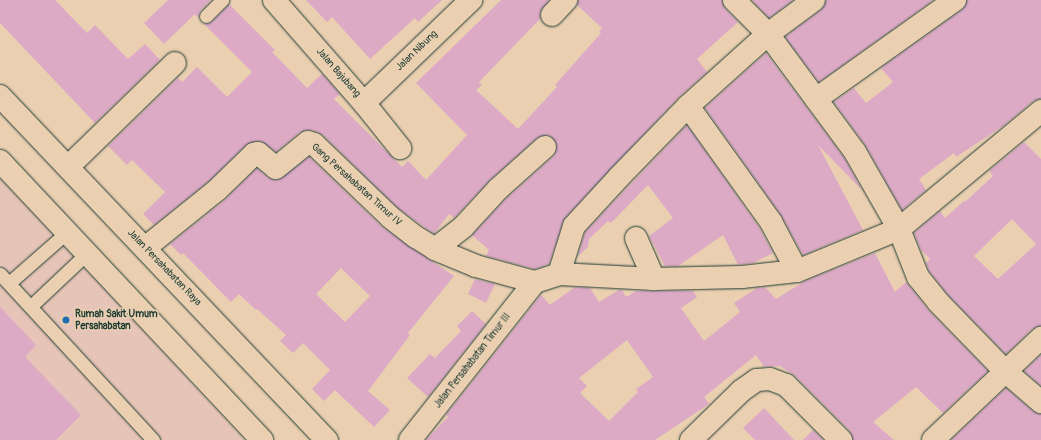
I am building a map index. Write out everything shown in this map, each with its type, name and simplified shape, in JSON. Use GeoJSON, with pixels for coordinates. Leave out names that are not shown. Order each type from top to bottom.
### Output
{"type":"FeatureCollection","features":[{"type":"Feature","properties":{"kind":"street","name":"Jalan Nibung"},"geometry":{"type":"LineString","coordinates":[[364,103],[471,0]]}},
{"type":"Feature","properties":{"kind":"street"},"geometry":{"type":"LineString","coordinates":[[734,0],[768,34],[855,152],[899,229],[918,276],[938,302],[1005,371],[1041,402]]}},
{"type":"Feature","properties":{"kind":"street"},"geometry":{"type":"LineString","coordinates":[[559,274],[574,226],[688,106],[768,34],[814,0]]}},
{"type":"Feature","properties":{"kind":"street"},"geometry":{"type":"LineString","coordinates":[[816,99],[954,0]]}},
{"type":"Feature","properties":{"kind":"street","name":"Jalan Bajubang"},"geometry":{"type":"LineString","coordinates":[[278,2],[364,103],[400,148]]}},
{"type":"Feature","properties":{"kind":"street"},"geometry":{"type":"LineString","coordinates":[[68,167],[175,63]]}},
{"type":"Feature","properties":{"kind":"street","name":"Jalan Persahabatan Raya"},"geometry":{"type":"LineString","coordinates":[[0,96],[327,440]]}},
{"type":"Feature","properties":{"kind":"street"},"geometry":{"type":"LineString","coordinates":[[688,106],[771,222],[797,271]]}},
{"type":"Feature","properties":{"kind":"street"},"geometry":{"type":"LineString","coordinates":[[535,282],[559,274],[654,279],[742,277],[797,271],[899,229],[1041,111]]}},
{"type":"Feature","properties":{"kind":"street","name":"Gang Persahabatan Timur IV"},"geometry":{"type":"LineString","coordinates":[[145,248],[217,190],[254,154],[258,153],[273,168],[276,168],[308,142],[314,144],[390,217],[435,249],[476,266],[535,282]]}},
{"type":"Feature","properties":{"kind":"street"},"geometry":{"type":"LineString","coordinates":[[435,249],[464,226],[498,189],[545,147]]}},
{"type":"Feature","properties":{"kind":"street"},"geometry":{"type":"LineString","coordinates":[[0,161],[85,255],[262,440]]}},
{"type":"Feature","properties":{"kind":"street"},"geometry":{"type":"LineString","coordinates":[[636,238],[654,279]]}},
{"type":"Feature","properties":{"kind":"street","name":"Jalan Persahabatan Timur III"},"geometry":{"type":"LineString","coordinates":[[410,440],[535,282]]}},
{"type":"Feature","properties":{"kind":"street"},"geometry":{"type":"LineString","coordinates":[[933,440],[1041,338]]}},
{"type":"Feature","properties":{"kind":"street"},"geometry":{"type":"LineString","coordinates":[[691,440],[741,391],[757,380],[770,379],[786,385],[841,440]]}},
{"type":"Feature","properties":{"kind":"lane"},"geometry":{"type":"LineString","coordinates":[[206,16],[222,0]]}},
{"type":"Feature","properties":{"kind":"lane"},"geometry":{"type":"LineString","coordinates":[[66,234],[4,278],[153,440]]}},
{"type":"Feature","properties":{"kind":"lane"},"geometry":{"type":"LineString","coordinates":[[31,306],[85,255]]}},
{"type":"Feature","properties":{"kind":"shaded area","name":"Rumah Sakit Umum Persahabatan"},"geometry":{"type":"Polygon","coordinates":[[[0,179],[59,239],[244,440],[0,440],[0,179]]]}},
{"type":"Feature","properties":{"kind":"building"},"geometry":{"type":"Polygon","coordinates":[[[0,0],[55,0],[87,33],[95,25],[128,59],[145,44],[160,60],[95,123],[0,23],[0,0]]]}},
{"type":"Feature","properties":{"kind":"building"},"geometry":{"type":"Polygon","coordinates":[[[168,0],[211,0],[200,11],[198,18],[195,14],[164,44],[144,23],[168,0]]]}},
{"type":"Feature","properties":{"kind":"building"},"geometry":{"type":"Polygon","coordinates":[[[306,0],[442,0],[418,22],[415,18],[370,59],[332,17],[327,22],[306,0]]]}},
{"type":"Feature","properties":{"kind":"building"},"geometry":{"type":"Polygon","coordinates":[[[501,0],[549,0],[540,12],[540,19],[479,82],[482,85],[476,90],[518,129],[557,87],[555,85],[601,33],[599,31],[602,28],[577,5],[578,0],[722,0],[725,9],[738,22],[697,59],[707,72],[679,97],[565,218],[549,264],[535,269],[486,256],[489,250],[472,235],[507,198],[554,156],[557,144],[549,135],[537,138],[490,180],[454,218],[449,214],[434,234],[398,208],[323,135],[312,130],[300,132],[276,152],[261,141],[246,145],[209,181],[154,225],[143,214],[165,192],[132,160],[127,165],[108,146],[178,78],[182,82],[197,67],[227,97],[252,72],[204,24],[212,22],[229,4],[275,50],[272,52],[307,88],[322,74],[340,94],[334,99],[402,167],[408,161],[426,180],[467,135],[416,83],[501,0]]]}},
{"type":"Feature","properties":{"kind":"building"},"geometry":{"type":"Polygon","coordinates":[[[752,0],[793,0],[769,18],[752,0]]]}},
{"type":"Feature","properties":{"kind":"building"},"geometry":{"type":"Polygon","coordinates":[[[826,0],[932,1],[819,82],[785,37],[821,10],[826,0]]]}},
{"type":"Feature","properties":{"kind":"building"},"geometry":{"type":"Polygon","coordinates":[[[967,0],[1041,0],[1041,99],[1033,101],[1003,126],[956,157],[954,153],[919,179],[926,190],[902,210],[866,146],[834,102],[854,88],[866,103],[893,82],[881,68],[962,10],[967,0]]]}},
{"type":"Feature","properties":{"kind":"building"},"geometry":{"type":"Polygon","coordinates":[[[766,53],[845,159],[862,190],[818,145],[863,230],[803,255],[781,215],[705,108],[766,53]]]}},
{"type":"Feature","properties":{"kind":"building"},"geometry":{"type":"Polygon","coordinates":[[[687,125],[760,229],[773,253],[753,263],[738,265],[723,235],[678,266],[665,266],[649,236],[673,218],[648,185],[611,223],[608,221],[589,239],[588,247],[578,256],[585,232],[687,125]]]}},
{"type":"Feature","properties":{"kind":"building"},"geometry":{"type":"Polygon","coordinates":[[[1024,142],[1041,159],[1041,326],[1032,329],[1006,354],[947,294],[929,271],[926,263],[930,259],[921,250],[914,233],[940,211],[945,218],[964,201],[965,202],[993,176],[989,171],[1024,142]],[[1012,219],[974,256],[998,279],[1036,244],[1012,219]]]}},
{"type":"Feature","properties":{"kind":"building"},"geometry":{"type":"Polygon","coordinates":[[[309,157],[382,227],[454,276],[408,333],[410,335],[368,391],[390,410],[374,427],[335,390],[324,401],[312,389],[330,370],[303,343],[293,353],[280,341],[286,335],[257,309],[256,310],[239,294],[231,302],[183,253],[181,255],[170,244],[225,200],[257,168],[268,178],[278,180],[309,157]],[[341,268],[316,294],[345,322],[370,296],[341,268]]]}},
{"type":"Feature","properties":{"kind":"building"},"geometry":{"type":"Polygon","coordinates":[[[875,253],[895,292],[906,282],[929,311],[988,371],[943,413],[916,387],[873,422],[894,440],[853,440],[850,431],[795,376],[780,366],[764,367],[756,355],[704,397],[709,404],[655,440],[426,440],[448,417],[446,415],[541,295],[550,305],[575,287],[590,288],[599,302],[619,290],[622,290],[626,297],[636,291],[693,291],[697,297],[681,308],[704,341],[740,312],[734,303],[757,288],[765,287],[776,299],[805,281],[875,253]],[[627,340],[579,378],[587,386],[580,393],[609,421],[638,392],[636,389],[653,377],[627,340]]]}},
{"type":"Feature","properties":{"kind":"building"},"geometry":{"type":"Polygon","coordinates":[[[475,279],[495,284],[486,303],[468,294],[475,279]]]}},
{"type":"Feature","properties":{"kind":"building"},"geometry":{"type":"Polygon","coordinates":[[[0,307],[36,345],[25,357],[81,415],[56,440],[0,440],[0,307]]]}},
{"type":"Feature","properties":{"kind":"building"},"geometry":{"type":"Polygon","coordinates":[[[472,311],[486,324],[428,397],[407,378],[430,354],[435,358],[461,331],[457,326],[472,311]]]}},
{"type":"Feature","properties":{"kind":"building"},"geometry":{"type":"Polygon","coordinates":[[[1041,355],[1041,386],[1024,371],[1041,355]]]}},
{"type":"Feature","properties":{"kind":"building"},"geometry":{"type":"Polygon","coordinates":[[[1006,388],[1033,411],[1041,414],[1041,440],[951,440],[1006,388]]]}},
{"type":"Feature","properties":{"kind":"building"},"geometry":{"type":"Polygon","coordinates":[[[764,408],[794,440],[755,440],[743,428],[764,408]]]}},
{"type":"Feature","properties":{"kind":"building"},"geometry":{"type":"Polygon","coordinates":[[[813,430],[823,440],[803,440],[813,430]]]}},
{"type":"Feature","properties":{"kind":"place","name":"Rumah Sakit Umum Persahabatan"},"geometry":{"type":"Point","coordinates":[66,320]}}]}
